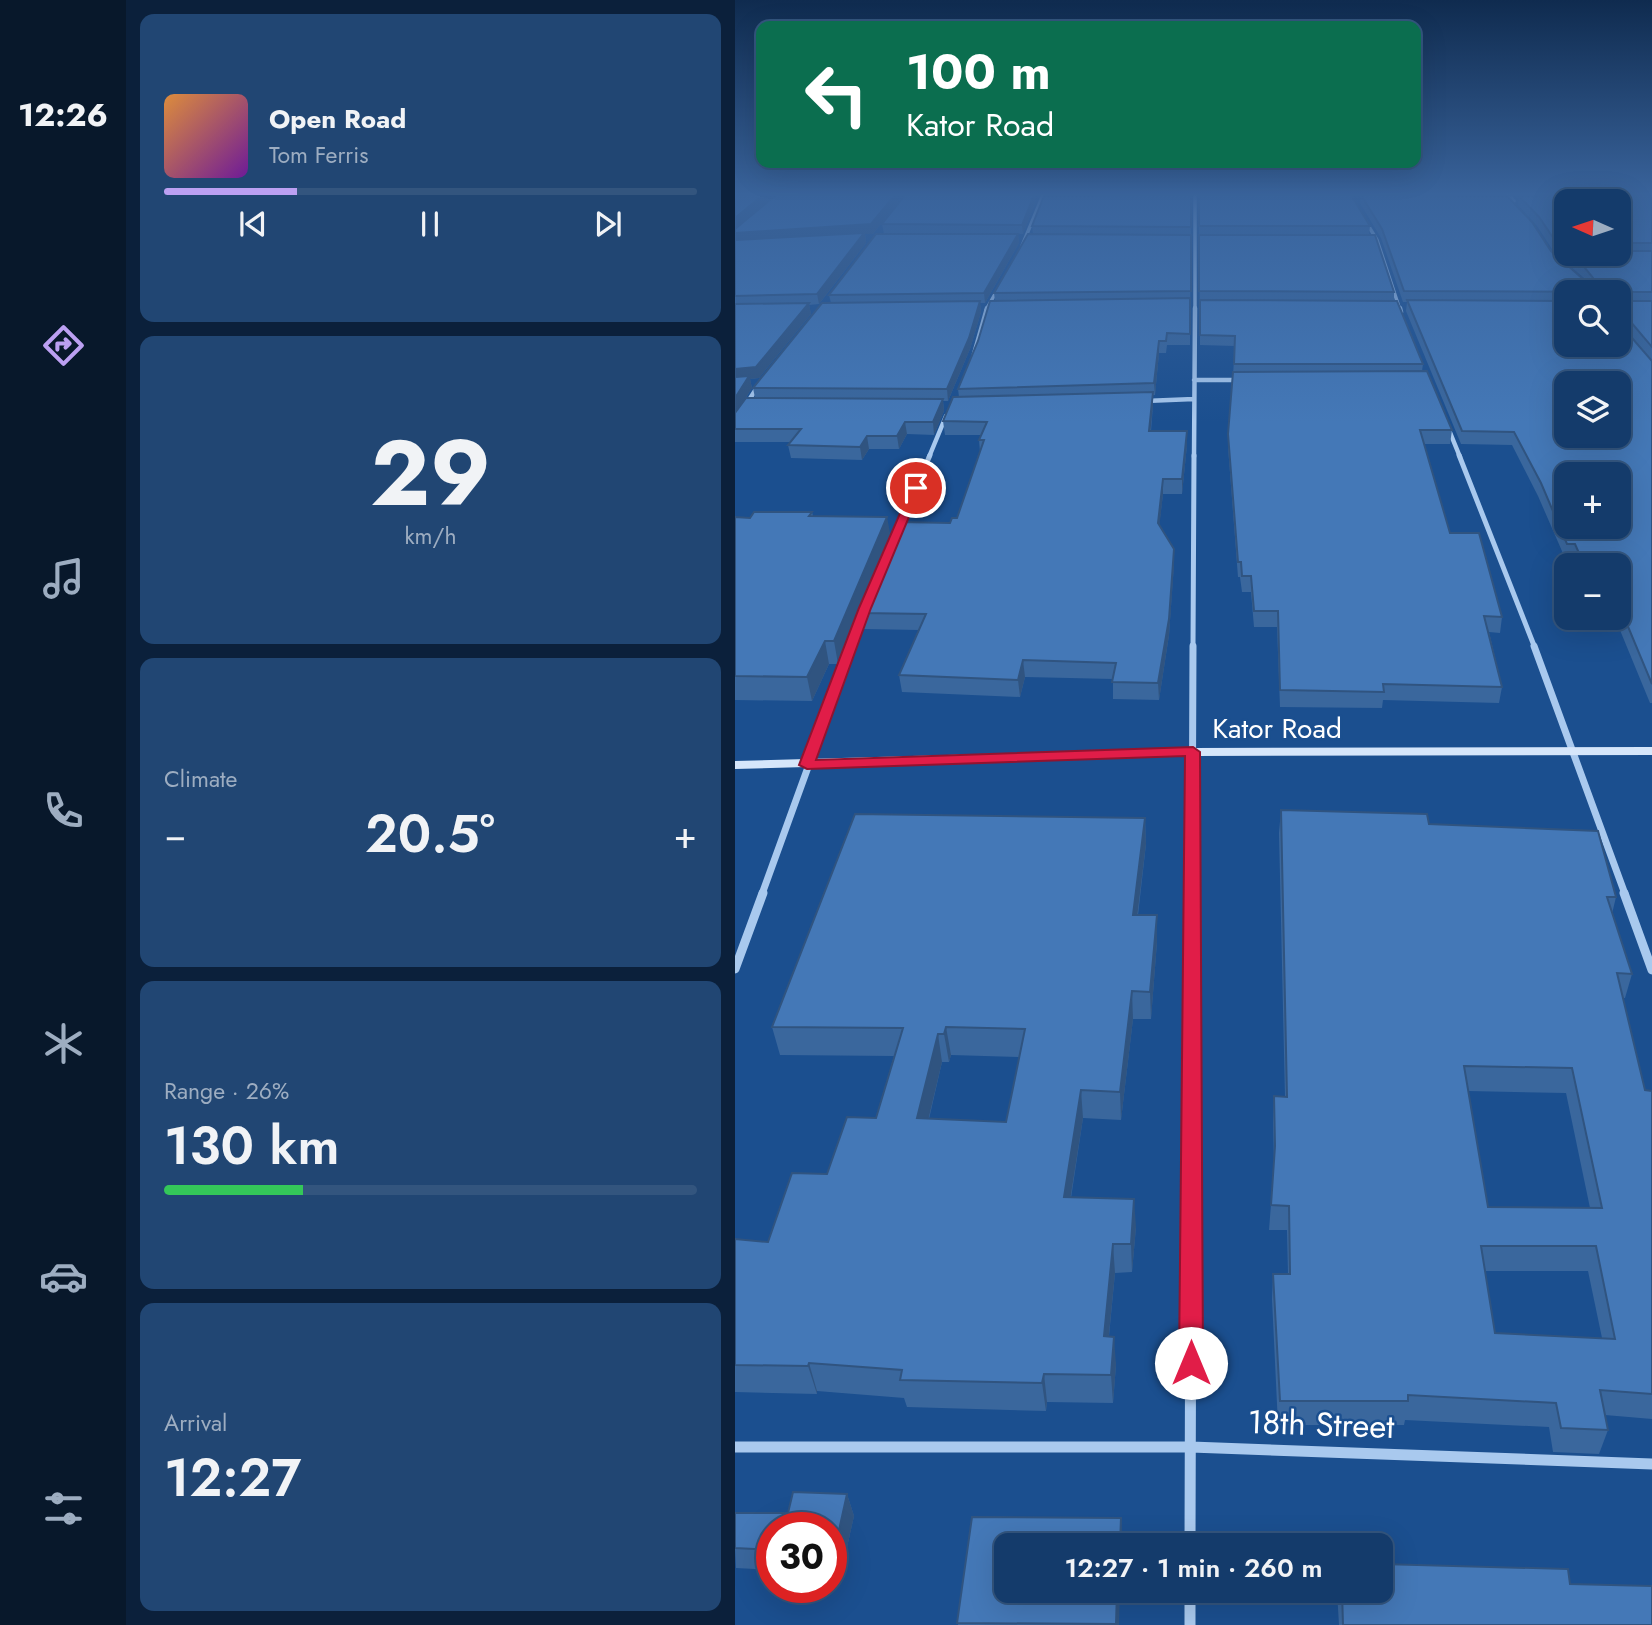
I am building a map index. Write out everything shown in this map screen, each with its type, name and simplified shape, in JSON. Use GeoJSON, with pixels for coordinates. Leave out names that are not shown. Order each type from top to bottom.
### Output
{"type":"FeatureCollection","features":[{"type":"Feature","properties":{"kind":"main road","name":"Kator Road"},"geometry":{"type":"LineString","coordinates":[[735,765],[1193,752],[1652,751]]}},
{"type":"Feature","properties":{"kind":"street"},"geometry":{"type":"LineString","coordinates":[[1190,1533],[1195,271]]}},
{"type":"Feature","properties":{"kind":"street"},"geometry":{"type":"LineString","coordinates":[[1387,271],[1403,318]]}},
{"type":"Feature","properties":{"kind":"street"},"geometry":{"type":"LineString","coordinates":[[970,362],[986,309],[1000,285]]}},
{"type":"Feature","properties":{"kind":"street"},"geometry":{"type":"LineString","coordinates":[[1194,305],[1208,305]]}},
{"type":"Feature","properties":{"kind":"street"},"geometry":{"type":"LineString","coordinates":[[1385,306],[1411,306]]}},
{"type":"Feature","properties":{"kind":"street"},"geometry":{"type":"LineString","coordinates":[[973,309],[998,309]]}},
{"type":"Feature","properties":{"kind":"street"},"geometry":{"type":"LineString","coordinates":[[1194,380],[1248,380]]}},
{"type":"Feature","properties":{"kind":"street"},"geometry":{"type":"LineString","coordinates":[[735,422],[761,383],[748,383]]}},
{"type":"Feature","properties":{"kind":"street"},"geometry":{"type":"LineString","coordinates":[[1140,401],[1194,399]]}},
{"type":"Feature","properties":{"kind":"street"},"geometry":{"type":"LineString","coordinates":[[745,405],[759,405]]}},
{"type":"Feature","properties":{"kind":"street"},"geometry":{"type":"LineString","coordinates":[[896,536],[951,406]]}},
{"type":"Feature","properties":{"kind":"street"},"geometry":{"type":"LineString","coordinates":[[1447,427],[1483,512],[1652,970]]}},
{"type":"Feature","properties":{"kind":"street"},"geometry":{"type":"LineString","coordinates":[[735,969],[870,596]]}},
{"type":"Feature","properties":{"kind":"street","name":"18th Street"},"geometry":{"type":"LineString","coordinates":[[735,1447],[1191,1447],[1652,1464]]}},
{"type":"Feature","properties":{"kind":"street"},"geometry":{"type":"LineString","coordinates":[[1190,1603],[1190,1625]]}},
{"type":"Feature","properties":{"kind":"building"},"geometry":{"type":"Polygon","coordinates":[[[735,271],[835,271],[817,294],[735,296],[735,271]]]}},
{"type":"Feature","properties":{"kind":"building"},"geometry":{"type":"Polygon","coordinates":[[[848,271],[997,271],[984,293],[829,295],[848,271]]]}},
{"type":"Feature","properties":{"kind":"building"},"geometry":{"type":"Polygon","coordinates":[[[1007,271],[1191,271],[1191,291],[994,293],[1007,271]]]}},
{"type":"Feature","properties":{"kind":"building"},"geometry":{"type":"Polygon","coordinates":[[[1199,271],[1387,271],[1394,292],[1199,291],[1199,271]]]}},
{"type":"Feature","properties":{"kind":"building"},"geometry":{"type":"Polygon","coordinates":[[[1397,271],[1574,271],[1584,280],[1554,280],[1554,292],[1404,291],[1397,271]]]}},
{"type":"Feature","properties":{"kind":"building"},"geometry":{"type":"Polygon","coordinates":[[[1587,271],[1652,271],[1652,292],[1631,292],[1631,280],[1594,280],[1587,271]]]}},
{"type":"Feature","properties":{"kind":"building"},"geometry":{"type":"Polygon","coordinates":[[[1190,298],[1190,334],[1167,333],[1166,341],[1159,341],[1154,383],[958,389],[978,341],[990,301],[1190,298]]]}},
{"type":"Feature","properties":{"kind":"building"},"geometry":{"type":"Polygon","coordinates":[[[1200,300],[1397,301],[1423,364],[1234,364],[1235,336],[1200,335],[1200,300]]]}},
{"type":"Feature","properties":{"kind":"building"},"geometry":{"type":"Polygon","coordinates":[[[1407,300],[1554,301],[1554,357],[1631,357],[1631,337],[1652,361],[1652,684],[1629,630],[1631,553],[1579,553],[1575,544],[1567,544],[1565,539],[1631,539],[1631,462],[1554,462],[1554,514],[1514,432],[1462,431],[1407,300]]]}},
{"type":"Feature","properties":{"kind":"building"},"geometry":{"type":"Polygon","coordinates":[[[980,301],[969,338],[947,389],[753,388],[822,303],[980,301]]]}},
{"type":"Feature","properties":{"kind":"building"},"geometry":{"type":"Polygon","coordinates":[[[1631,301],[1652,301],[1652,347],[1631,322],[1631,301]]]}},
{"type":"Feature","properties":{"kind":"building"},"geometry":{"type":"Polygon","coordinates":[[[809,303],[756,367],[735,369],[735,304],[809,303]]]}},
{"type":"Feature","properties":{"kind":"building"},"geometry":{"type":"Polygon","coordinates":[[[1427,371],[1452,430],[1420,430],[1450,533],[1479,533],[1502,617],[1484,616],[1502,687],[1383,684],[1384,692],[1280,690],[1278,611],[1254,611],[1251,576],[1242,576],[1241,562],[1238,562],[1228,434],[1233,372],[1427,371]]]}},
{"type":"Feature","properties":{"kind":"building"},"geometry":{"type":"Polygon","coordinates":[[[749,376],[735,398],[735,377],[749,376]]]}},
{"type":"Feature","properties":{"kind":"building"},"geometry":{"type":"Polygon","coordinates":[[[1153,392],[1149,431],[1187,431],[1182,479],[1163,479],[1158,523],[1174,549],[1169,619],[1158,683],[1112,682],[1116,663],[1023,660],[1018,680],[899,675],[926,614],[862,613],[900,522],[950,523],[952,518],[957,518],[984,440],[979,440],[987,422],[943,421],[953,397],[1153,392]]]}},
{"type":"Feature","properties":{"kind":"building"},"geometry":{"type":"Polygon","coordinates":[[[746,398],[943,399],[933,422],[905,422],[897,436],[867,436],[860,447],[788,445],[801,429],[735,429],[735,413],[746,398]]]}},
{"type":"Feature","properties":{"kind":"building"},"geometry":{"type":"Polygon","coordinates":[[[754,512],[812,512],[809,516],[887,517],[834,641],[825,641],[807,677],[735,676],[735,517],[750,518],[754,512]]]}},
{"type":"Feature","properties":{"kind":"building"},"geometry":{"type":"Polygon","coordinates":[[[1281,810],[1427,814],[1429,824],[1598,831],[1616,897],[1607,897],[1632,974],[1617,973],[1645,1090],[1652,1091],[1652,1394],[1600,1390],[1608,1430],[1561,1428],[1556,1403],[1408,1395],[1408,1401],[1280,1401],[1273,1274],[1290,1274],[1289,1206],[1271,1205],[1275,1146],[1274,1096],[1287,1097],[1281,810]],[[1464,1066],[1488,1207],[1602,1208],[1572,1068],[1464,1066]],[[1481,1246],[1495,1333],[1615,1339],[1596,1246],[1481,1246]]]}},
{"type":"Feature","properties":{"kind":"building"},"geometry":{"type":"Polygon","coordinates":[[[855,814],[1145,818],[1133,915],[1157,915],[1150,992],[1132,991],[1120,1092],[1081,1090],[1064,1197],[1134,1199],[1131,1244],[1113,1244],[1104,1336],[1114,1337],[1111,1375],[1044,1374],[1042,1383],[900,1380],[902,1370],[809,1363],[808,1366],[735,1365],[735,1239],[768,1242],[792,1173],[827,1174],[847,1117],[876,1118],[903,1028],[772,1027],[855,814]],[[946,1027],[944,1034],[938,1034],[917,1118],[1006,1122],[1025,1029],[946,1027]]]}},
{"type":"Feature","properties":{"kind":"building"},"geometry":{"type":"Polygon","coordinates":[[[793,1492],[847,1494],[843,1512],[788,1512],[793,1492]]]}},
{"type":"Feature","properties":{"kind":"building"},"geometry":{"type":"Polygon","coordinates":[[[735,1513],[756,1513],[756,1549],[735,1548],[735,1513]]]}},
{"type":"Feature","properties":{"kind":"building"},"geometry":{"type":"Polygon","coordinates":[[[972,1517],[1121,1518],[1120,1533],[994,1533],[994,1603],[1117,1603],[1116,1624],[957,1623],[972,1517]]]}},
{"type":"Feature","properties":{"kind":"building"},"geometry":{"type":"Polygon","coordinates":[[[1393,1564],[1568,1569],[1570,1584],[1652,1586],[1652,1625],[1343,1625],[1342,1603],[1393,1603],[1393,1564]]]}},
{"type":"Feature","properties":{"kind":"route"},"geometry":{"type":"LineString","coordinates":[[916,488],[865,608],[807,765],[1193,752],[1191,1363]]}}]}
